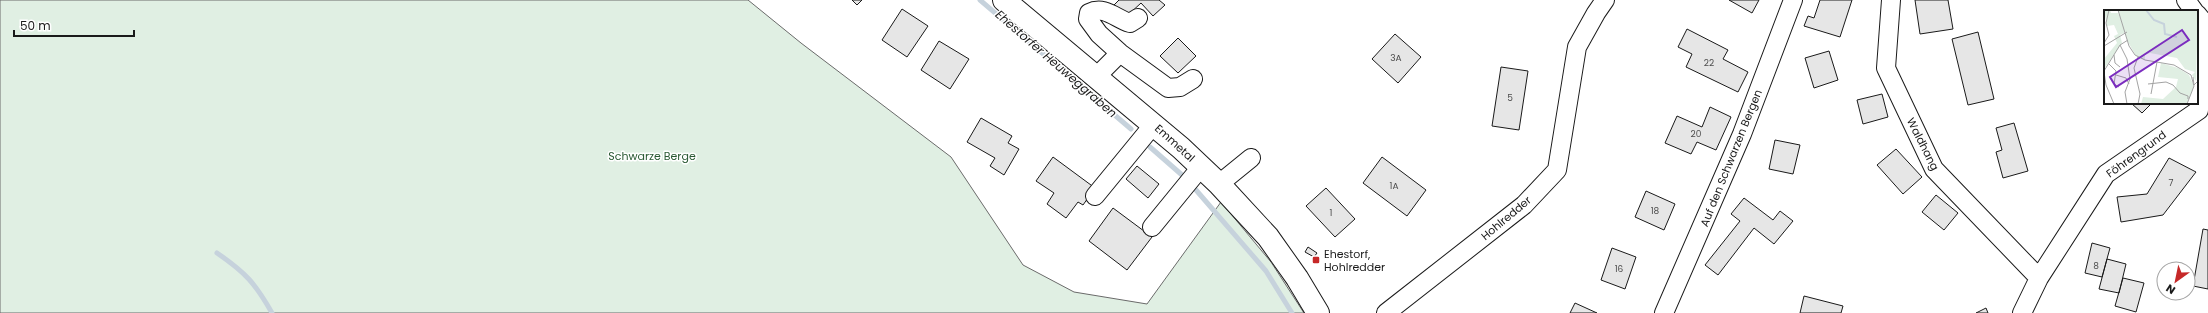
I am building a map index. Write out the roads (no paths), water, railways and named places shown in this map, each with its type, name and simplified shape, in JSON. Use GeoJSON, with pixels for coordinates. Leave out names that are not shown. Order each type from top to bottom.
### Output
{"type":"FeatureCollection","features":[{"type":"Feature","properties":{"kind":"main road","name":"Emmetal"},"geometry":{"type":"LineString","coordinates":[[1004,0],[1154,124],[1201,166],[1268,237],[1297,278],[1318,313]]}},
{"type":"Feature","properties":{"kind":"street","name":"Hohlredder"},"geometry":{"type":"LineString","coordinates":[[1386,313],[1524,205],[1557,170],[1578,47],[1596,13],[1605,0]]}},
{"type":"Feature","properties":{"kind":"street","name":"Auf den Schwarzen Bergen"},"geometry":{"type":"LineString","coordinates":[[1664,313],[1742,134],[1793,0]]}},
{"type":"Feature","properties":{"kind":"street","name":"Waldhang"},"geometry":{"type":"LineString","coordinates":[[1891,0],[1886,68],[1934,169],[2039,278]]}},
{"type":"Feature","properties":{"kind":"street"},"geometry":{"type":"LineString","coordinates":[[2186,0],[2193,10]]}},
{"type":"Feature","properties":{"kind":"street"},"geometry":{"type":"LineString","coordinates":[[1138,18],[1130,23],[1111,13],[1098,11],[1089,13],[1088,19],[1091,24],[1120,53],[1168,88],[1180,87],[1193,80]]}},
{"type":"Feature","properties":{"kind":"street","name":"Föhrengrund"},"geometry":{"type":"LineString","coordinates":[[2022,313],[2039,278],[2106,174],[2199,110],[2201,20],[2198,16]]}},
{"type":"Feature","properties":{"kind":"street"},"geometry":{"type":"LineString","coordinates":[[1097,76],[1120,53]]}},
{"type":"Feature","properties":{"kind":"street"},"geometry":{"type":"LineString","coordinates":[[1095,196],[1154,124]]}},
{"type":"Feature","properties":{"kind":"street"},"geometry":{"type":"LineString","coordinates":[[1219,184],[1251,158]]}},
{"type":"Feature","properties":{"kind":"street"},"geometry":{"type":"LineString","coordinates":[[1152,227],[1201,166]]}},
{"type":"Feature","properties":{"kind":"waterway","name":"Ehestorfer Heuweggraben"},"geometry":{"type":"LineString","coordinates":[[980,0],[1131,129]]}},
{"type":"Feature","properties":{"kind":"waterway","name":"Ehestorfer Heuweggraben"},"geometry":{"type":"LineString","coordinates":[[1150,147],[1182,175]]}},
{"type":"Feature","properties":{"kind":"waterway","name":"Ehestorfer Heuweggraben"},"geometry":{"type":"LineString","coordinates":[[1196,190],[1266,271],[1292,313]]}},
{"type":"Feature","properties":{"kind":"waterway"},"geometry":{"type":"LineString","coordinates":[[217,253],[249,279],[272,313]]}},
{"type":"Feature","properties":{"kind":"place","name":"Ehestorf, Hohlredder"},"geometry":{"type":"Point","coordinates":[1316,260]}},
{"type":"Feature","properties":{"kind":"park label","name":"Schwarze Berge"},"geometry":{"type":"Point","coordinates":[652,156]}}]}
